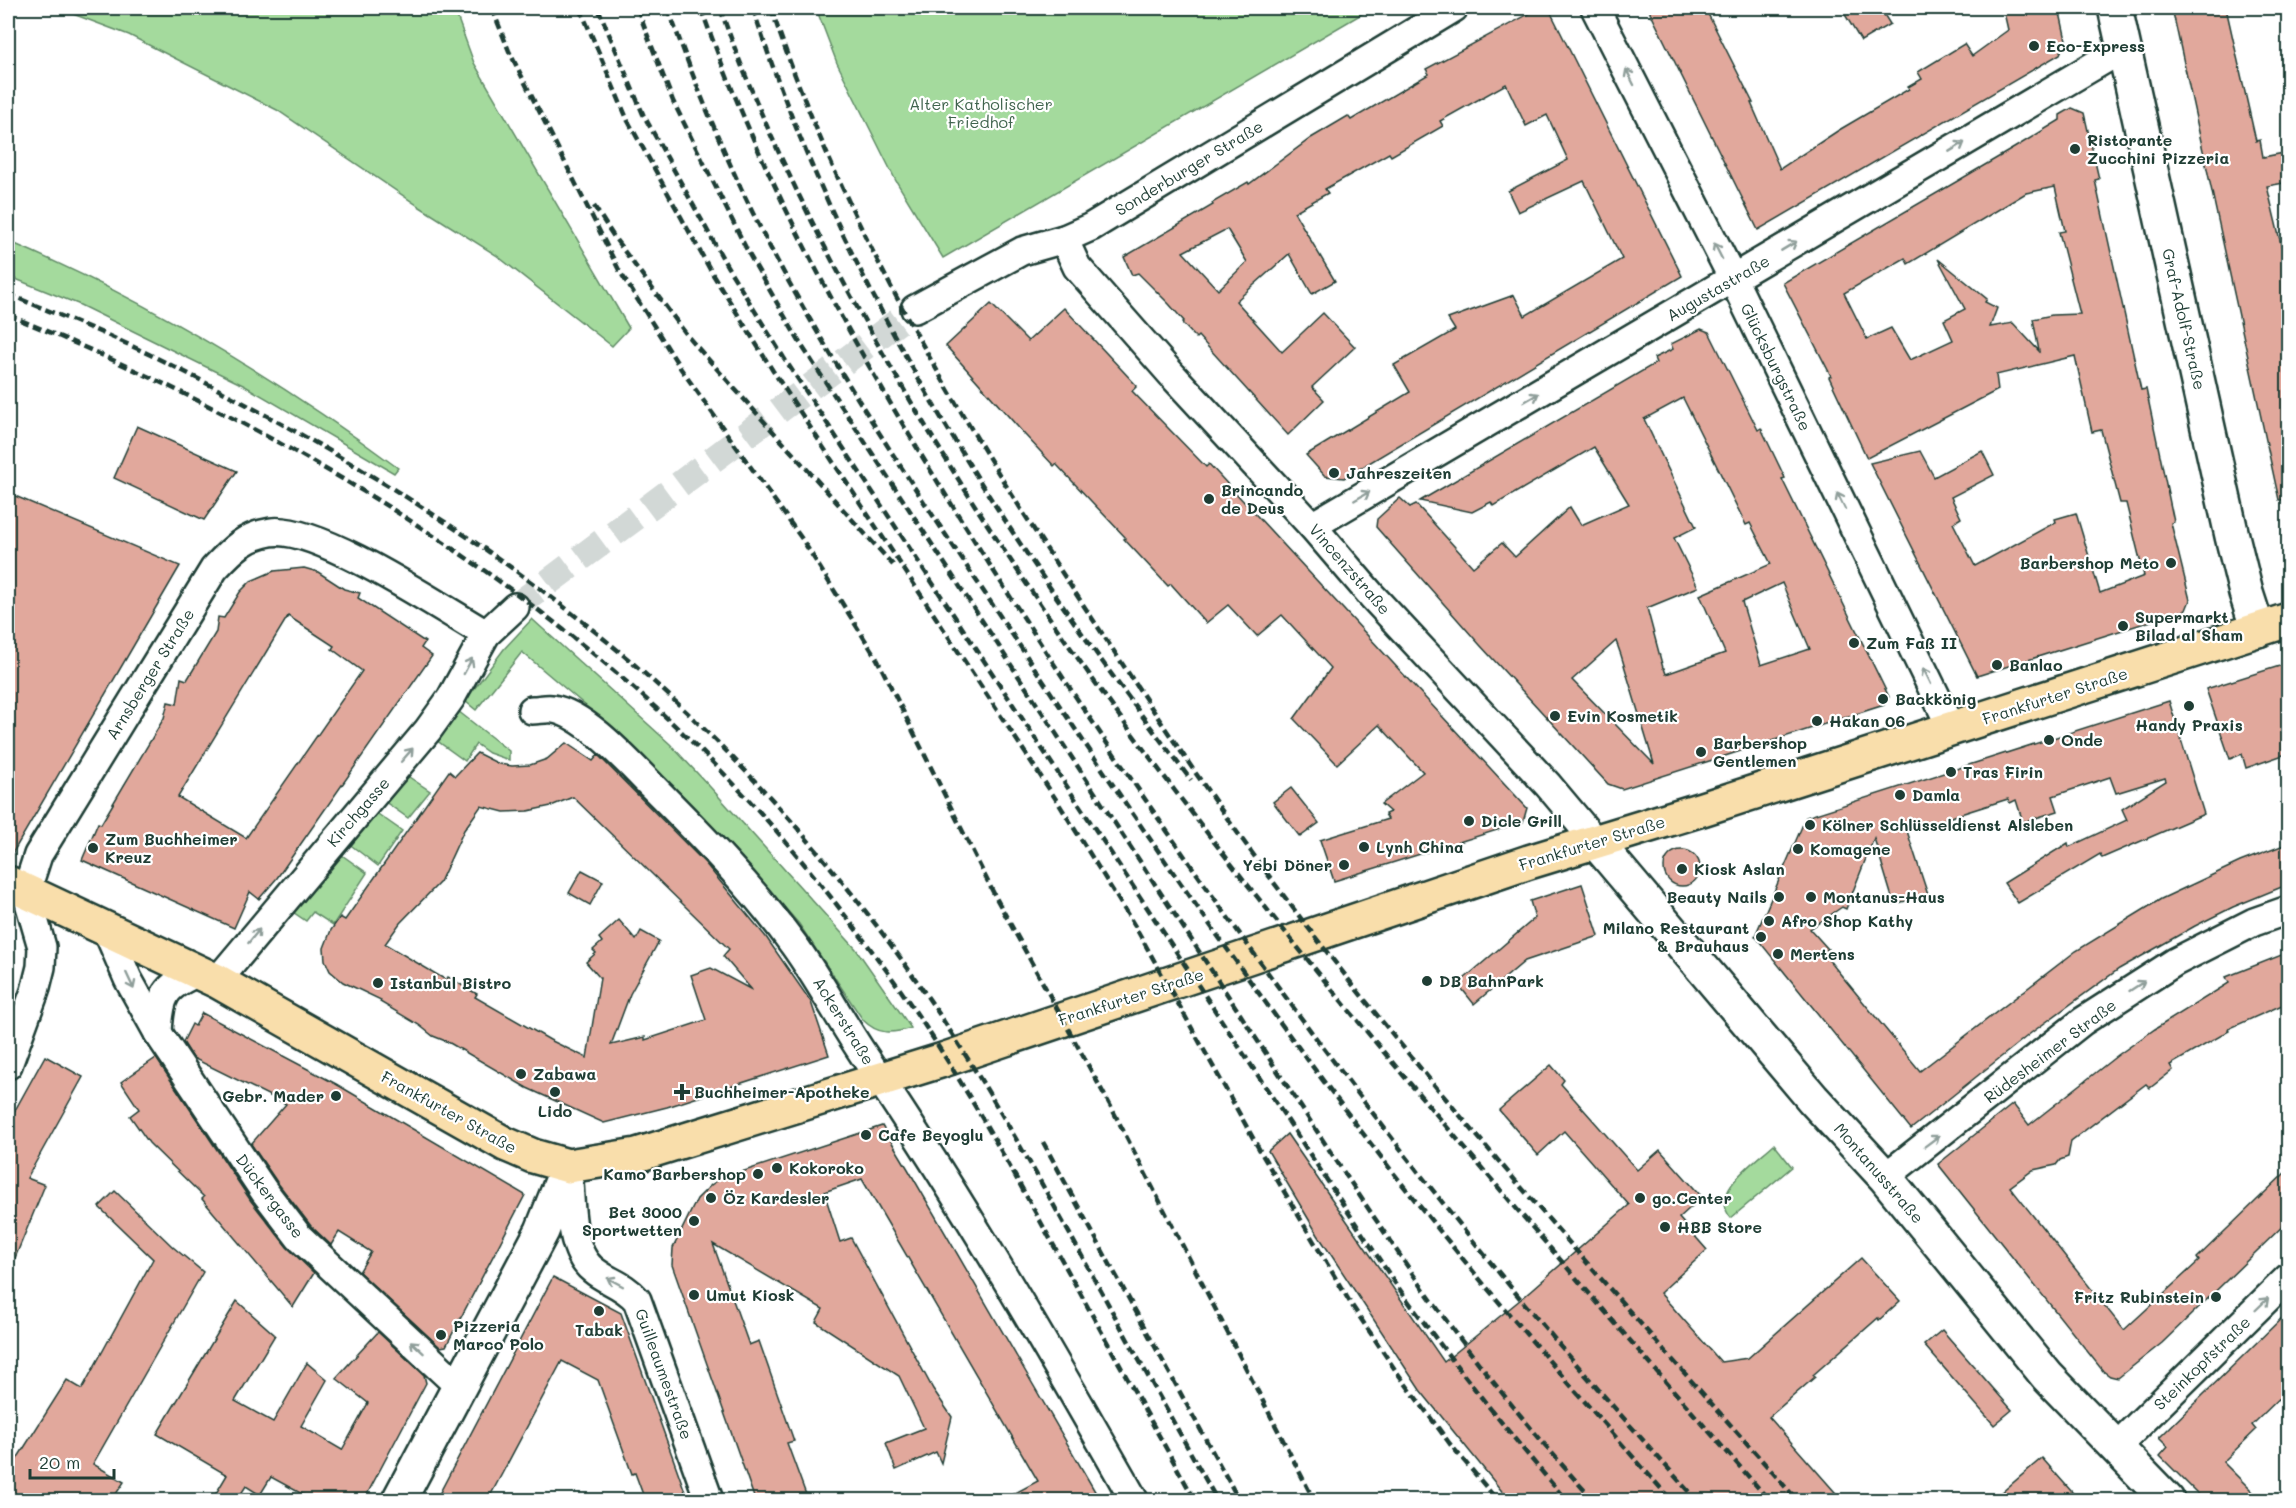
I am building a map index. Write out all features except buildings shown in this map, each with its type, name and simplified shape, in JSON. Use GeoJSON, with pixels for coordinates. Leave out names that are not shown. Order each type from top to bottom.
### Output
{"type":"FeatureCollection","features":[{"type":"Feature","properties":{"kind":"main road","name":"Frankfurter Straße"},"geometry":{"type":"LineString","coordinates":[[17,888],[208,977],[505,1144],[533,1156],[568,1166],[637,1155],[881,1080],[1154,990],[1463,884],[2273,625]]}},
{"type":"Feature","properties":{"kind":"street","name":"Sonderburger Straße"},"geometry":{"type":"LineString","coordinates":[[915,309],[1022,250],[1064,239],[1092,227],[1454,8]]}},
{"type":"Feature","properties":{"kind":"street","name":"Glücksburgstraße"},"geometry":{"type":"LineString","coordinates":[[1595,8],[1732,279],[1952,729]]}},
{"type":"Feature","properties":{"kind":"street","name":"Graf-Adolf-Straße"},"geometry":{"type":"LineString","coordinates":[[2115,8],[2246,593],[2273,625]]}},
{"type":"Feature","properties":{"kind":"street","name":"Augustastraße"},"geometry":{"type":"LineString","coordinates":[[1312,526],[2124,48]]}},
{"type":"Feature","properties":{"kind":"street","name":"Vincenzstraße"},"geometry":{"type":"LineString","coordinates":[[1064,239],[1077,267],[1173,376],[1312,526],[1372,596],[1548,785],[1595,842]]}},
{"type":"Feature","properties":{"kind":"street","name":"Arnsberger Straße"},"geometry":{"type":"LineString","coordinates":[[17,888],[214,569],[239,543],[272,532],[306,536],[355,557],[486,634]]}},
{"type":"Feature","properties":{"kind":"street"},"geometry":{"type":"LineString","coordinates":[[486,634],[515,607]]}},
{"type":"Feature","properties":{"kind":"street","name":"Kirchgasse"},"geometry":{"type":"LineString","coordinates":[[208,977],[428,730],[451,698],[486,634]]}},
{"type":"Feature","properties":{"kind":"street","name":"Ackerstraße"},"geometry":{"type":"LineString","coordinates":[[532,710],[551,708],[583,722],[636,770],[714,849],[793,944],[938,1168],[1085,1413],[1134,1500]]}},
{"type":"Feature","properties":{"kind":"street","name":"Montanusstraße"},"geometry":{"type":"LineString","coordinates":[[1595,842],[1813,1099],[1885,1177],[2047,1376],[2167,1500]]}},
{"type":"Feature","properties":{"kind":"street"},"geometry":{"type":"LineString","coordinates":[[8,1065],[35,992],[41,967],[42,947],[17,888]]}},
{"type":"Feature","properties":{"kind":"street","name":"Rüdesheimer Straße"},"geometry":{"type":"LineString","coordinates":[[1885,1177],[2083,1021],[2175,962],[2254,922],[2289,910]]}},
{"type":"Feature","properties":{"kind":"street","name":"Dückergasse"},"geometry":{"type":"LineString","coordinates":[[106,928],[128,979],[158,1033],[227,1137],[298,1237],[460,1387]]}},
{"type":"Feature","properties":{"kind":"street"},"geometry":{"type":"LineString","coordinates":[[158,1033],[162,998],[177,982],[208,977]]}},
{"type":"Feature","properties":{"kind":"street"},"geometry":{"type":"LineString","coordinates":[[399,1500],[542,1231],[568,1166]]}},
{"type":"Feature","properties":{"kind":"street","name":"Guilleaumestraße"},"geometry":{"type":"LineString","coordinates":[[568,1166],[574,1232],[582,1257],[592,1269],[627,1288],[637,1300],[709,1500]]}},
{"type":"Feature","properties":{"kind":"street","name":"Steinkopfstraße"},"geometry":{"type":"LineString","coordinates":[[2115,1448],[2289,1278]]}},
{"type":"Feature","properties":{"kind":"green space"},"geometry":{"type":"Polygon","coordinates":[[[57,8],[454,8],[474,63],[629,328],[612,346],[496,255],[420,207],[277,110],[129,35],[57,8]]]}},
{"type":"Feature","properties":{"kind":"green space","name":"Alter Katholischer Friedhof"},"geometry":{"type":"Polygon","coordinates":[[[816,8],[1372,8],[943,258],[896,181],[837,63],[816,8]]]}},
{"type":"Feature","properties":{"kind":"green space"},"geometry":{"type":"Polygon","coordinates":[[[8,241],[110,289],[209,343],[305,403],[398,468],[394,473],[245,386],[78,304],[8,276],[8,241]]]}},
{"type":"Feature","properties":{"kind":"green space"},"geometry":{"type":"Polygon","coordinates":[[[532,619],[670,744],[711,788],[856,949],[911,1028],[880,1031],[863,1020],[799,924],[733,848],[612,728],[522,652],[476,710],[465,701],[504,649],[532,619]]]}},
{"type":"Feature","properties":{"kind":"green space"},"geometry":{"type":"Polygon","coordinates":[[[458,711],[509,751],[509,760],[489,753],[476,744],[465,761],[436,740],[458,711]]]}},
{"type":"Feature","properties":{"kind":"green space"},"geometry":{"type":"Polygon","coordinates":[[[406,775],[430,791],[408,818],[384,801],[406,775]]]}},
{"type":"Feature","properties":{"kind":"green space"},"geometry":{"type":"Polygon","coordinates":[[[375,812],[402,831],[378,866],[348,843],[375,812]]]}},
{"type":"Feature","properties":{"kind":"green space"},"geometry":{"type":"Polygon","coordinates":[[[339,853],[367,873],[333,925],[313,912],[306,921],[290,910],[339,853]]]}},
{"type":"Feature","properties":{"kind":"green space"},"geometry":{"type":"Polygon","coordinates":[[[1774,1144],[1792,1167],[1731,1218],[1726,1208],[1726,1198],[1730,1187],[1774,1144]]]}},
{"type":"Feature","properties":{"kind":"tunnel"},"geometry":{"type":"LineString","coordinates":[[515,607],[915,309]]}},
{"type":"Feature","properties":{"kind":"railway"},"geometry":{"type":"LineString","coordinates":[[492,8],[509,51],[619,270],[681,369],[802,539],[877,659],[995,896],[1110,1105],[1314,1500]]}},
{"type":"Feature","properties":{"kind":"railway"},"geometry":{"type":"LineString","coordinates":[[580,8],[628,121],[712,273],[773,371],[1059,804],[1136,928],[1263,1156],[1351,1304],[1396,1371],[1450,1444],[1497,1500]]}},
{"type":"Feature","properties":{"kind":"railway"},"geometry":{"type":"LineString","coordinates":[[598,8],[643,114],[727,266],[784,358],[1395,1283],[1478,1393],[1566,1500]]}},
{"type":"Feature","properties":{"kind":"railway"},"geometry":{"type":"LineString","coordinates":[[637,8],[673,101],[750,256],[800,343],[1345,1174],[1435,1306],[1537,1436],[1593,1500]]}},
{"type":"Feature","properties":{"kind":"railway"},"geometry":{"type":"LineString","coordinates":[[668,8],[728,161],[798,299],[856,396],[1058,703],[1246,976],[1344,1109],[1428,1217],[1496,1299],[1671,1500]]}},
{"type":"Feature","properties":{"kind":"railway"},"geometry":{"type":"LineString","coordinates":[[701,8],[766,167],[803,245],[843,320],[975,542],[1078,700],[1252,951],[1374,1114],[1524,1303],[1696,1500]]}},
{"type":"Feature","properties":{"kind":"railway"},"geometry":{"type":"LineString","coordinates":[[720,8],[760,111],[807,211],[858,309],[968,494],[1025,582],[1085,668],[1210,837],[1341,1000],[1543,1239],[1769,1500]]}},
{"type":"Feature","properties":{"kind":"railway"},"geometry":{"type":"LineString","coordinates":[[753,8],[790,113],[834,215],[883,315],[938,412],[997,508],[1059,600],[1191,780]]}},
{"type":"Feature","properties":{"kind":"railway"},"geometry":{"type":"LineString","coordinates":[[771,8],[799,87],[831,163],[866,237],[943,381],[1029,521],[1204,786],[1347,978],[1472,1130],[1797,1500]]}},
{"type":"Feature","properties":{"kind":"railway"},"geometry":{"type":"LineString","coordinates":[[594,206],[616,240],[690,339],[893,565]]}},
{"type":"Feature","properties":{"kind":"railway"},"geometry":{"type":"LineString","coordinates":[[8,294],[155,357],[254,409],[403,495],[529,580],[609,643],[686,711],[794,824],[860,904],[919,984],[971,1063],[1043,1186],[1217,1500]]}},
{"type":"Feature","properties":{"kind":"railway"},"geometry":{"type":"LineString","coordinates":[[8,315],[205,404],[301,455],[394,510],[484,571],[571,636],[653,706],[731,781],[824,888],[929,1031],[1001,1151],[1195,1500]]}},
{"type":"Feature","properties":{"kind":"railway"},"geometry":{"type":"LineString","coordinates":[[1043,1142],[1239,1500]]}},
{"type":"Feature","properties":{"kind":"place","name":"Eco-Express"},"geometry":{"type":"Point","coordinates":[2034,46]}},
{"type":"Feature","properties":{"kind":"place","name":"Ristorante Zucchini Pizzeria"},"geometry":{"type":"Point","coordinates":[2075,149]}},
{"type":"Feature","properties":{"kind":"place","name":"Jahreszeiten"},"geometry":{"type":"Point","coordinates":[1334,473]}},
{"type":"Feature","properties":{"kind":"place","name":"Brincando de Deus"},"geometry":{"type":"Point","coordinates":[1209,499]}},
{"type":"Feature","properties":{"kind":"place","name":"Barbershop Meto"},"geometry":{"type":"Point","coordinates":[2171,563]}},
{"type":"Feature","properties":{"kind":"place","name":"Supermarkt Bilad al Sham"},"geometry":{"type":"Point","coordinates":[2123,626]}},
{"type":"Feature","properties":{"kind":"place","name":"Zum Faß II"},"geometry":{"type":"Point","coordinates":[1854,643]}},
{"type":"Feature","properties":{"kind":"place","name":"Banlao"},"geometry":{"type":"Point","coordinates":[1997,665]}},
{"type":"Feature","properties":{"kind":"place","name":"Backkönig"},"geometry":{"type":"Point","coordinates":[1883,699]}},
{"type":"Feature","properties":{"kind":"place","name":"Handy Praxis"},"geometry":{"type":"Point","coordinates":[2189,706]}},
{"type":"Feature","properties":{"kind":"place","name":"Evin Kosmetik"},"geometry":{"type":"Point","coordinates":[1555,716]}},
{"type":"Feature","properties":{"kind":"place","name":"Hakan 06"},"geometry":{"type":"Point","coordinates":[1817,721]}},
{"type":"Feature","properties":{"kind":"place","name":"Onde"},"geometry":{"type":"Point","coordinates":[2049,740]}},
{"type":"Feature","properties":{"kind":"place","name":"Barbershop Gentlemen"},"geometry":{"type":"Point","coordinates":[1701,752]}},
{"type":"Feature","properties":{"kind":"place","name":"Tras Firin"},"geometry":{"type":"Point","coordinates":[1951,772]}},
{"type":"Feature","properties":{"kind":"place","name":"Damla"},"geometry":{"type":"Point","coordinates":[1900,795]}},
{"type":"Feature","properties":{"kind":"place","name":"Dicle Grill"},"geometry":{"type":"Point","coordinates":[1469,821]}},
{"type":"Feature","properties":{"kind":"place","name":"Kölner Schlüsseldienst Alsleben"},"geometry":{"type":"Point","coordinates":[1810,825]}},
{"type":"Feature","properties":{"kind":"place","name":"Lynh China"},"geometry":{"type":"Point","coordinates":[1364,847]}},
{"type":"Feature","properties":{"kind":"place","name":"Zum Buchheimer Kreuz"},"geometry":{"type":"Point","coordinates":[93,848]}},
{"type":"Feature","properties":{"kind":"place","name":"Komagene"},"geometry":{"type":"Point","coordinates":[1798,849]}},
{"type":"Feature","properties":{"kind":"place","name":"Yebi Döner"},"geometry":{"type":"Point","coordinates":[1344,865]}},
{"type":"Feature","properties":{"kind":"place","name":"Kiosk Aslan"},"geometry":{"type":"Point","coordinates":[1682,869]}},
{"type":"Feature","properties":{"kind":"place","name":"Beauty Nails"},"geometry":{"type":"Point","coordinates":[1779,897]}},
{"type":"Feature","properties":{"kind":"place","name":"Montanus-Haus"},"geometry":{"type":"Point","coordinates":[1811,897]}},
{"type":"Feature","properties":{"kind":"place","name":"Afro Shop Kathy"},"geometry":{"type":"Point","coordinates":[1769,921]}},
{"type":"Feature","properties":{"kind":"place","name":"Milano Restaurant & Brauhaus"},"geometry":{"type":"Point","coordinates":[1761,937]}},
{"type":"Feature","properties":{"kind":"place","name":"Mertens"},"geometry":{"type":"Point","coordinates":[1778,954]}},
{"type":"Feature","properties":{"kind":"place","name":"DB BahnPark"},"geometry":{"type":"Point","coordinates":[1427,981]}},
{"type":"Feature","properties":{"kind":"place","name":"Istanbul Bistro"},"geometry":{"type":"Point","coordinates":[378,983]}},
{"type":"Feature","properties":{"kind":"place","name":"Zabawa"},"geometry":{"type":"Point","coordinates":[521,1074]}},
{"type":"Feature","properties":{"kind":"place","name":"Lido"},"geometry":{"type":"Point","coordinates":[555,1092]}},
{"type":"Feature","properties":{"kind":"place","name":"Buchheimer-Apotheke"},"geometry":{"type":"Point","coordinates":[682,1092]}},
{"type":"Feature","properties":{"kind":"place","name":"Gebr. Mader"},"geometry":{"type":"Point","coordinates":[336,1096]}},
{"type":"Feature","properties":{"kind":"place","name":"Cafe Beyoglu"},"geometry":{"type":"Point","coordinates":[866,1135]}},
{"type":"Feature","properties":{"kind":"place","name":"Kokoroko"},"geometry":{"type":"Point","coordinates":[777,1168]}},
{"type":"Feature","properties":{"kind":"place","name":"Kamo Barbershop"},"geometry":{"type":"Point","coordinates":[758,1174]}},
{"type":"Feature","properties":{"kind":"place","name":"Öz Kardesler"},"geometry":{"type":"Point","coordinates":[711,1198]}},
{"type":"Feature","properties":{"kind":"place","name":"go.Center"},"geometry":{"type":"Point","coordinates":[1640,1198]}},
{"type":"Feature","properties":{"kind":"place","name":"Bet 3000 Sportwetten"},"geometry":{"type":"Point","coordinates":[694,1221]}},
{"type":"Feature","properties":{"kind":"place","name":"HBB Store"},"geometry":{"type":"Point","coordinates":[1665,1227]}},
{"type":"Feature","properties":{"kind":"place","name":"Umut Kiosk"},"geometry":{"type":"Point","coordinates":[694,1295]}},
{"type":"Feature","properties":{"kind":"place","name":"Fritz Rubinstein"},"geometry":{"type":"Point","coordinates":[2216,1297]}},
{"type":"Feature","properties":{"kind":"place","name":"Tabak"},"geometry":{"type":"Point","coordinates":[599,1311]}},
{"type":"Feature","properties":{"kind":"place","name":"Pizzeria Marco Polo"},"geometry":{"type":"Point","coordinates":[441,1335]}}]}
